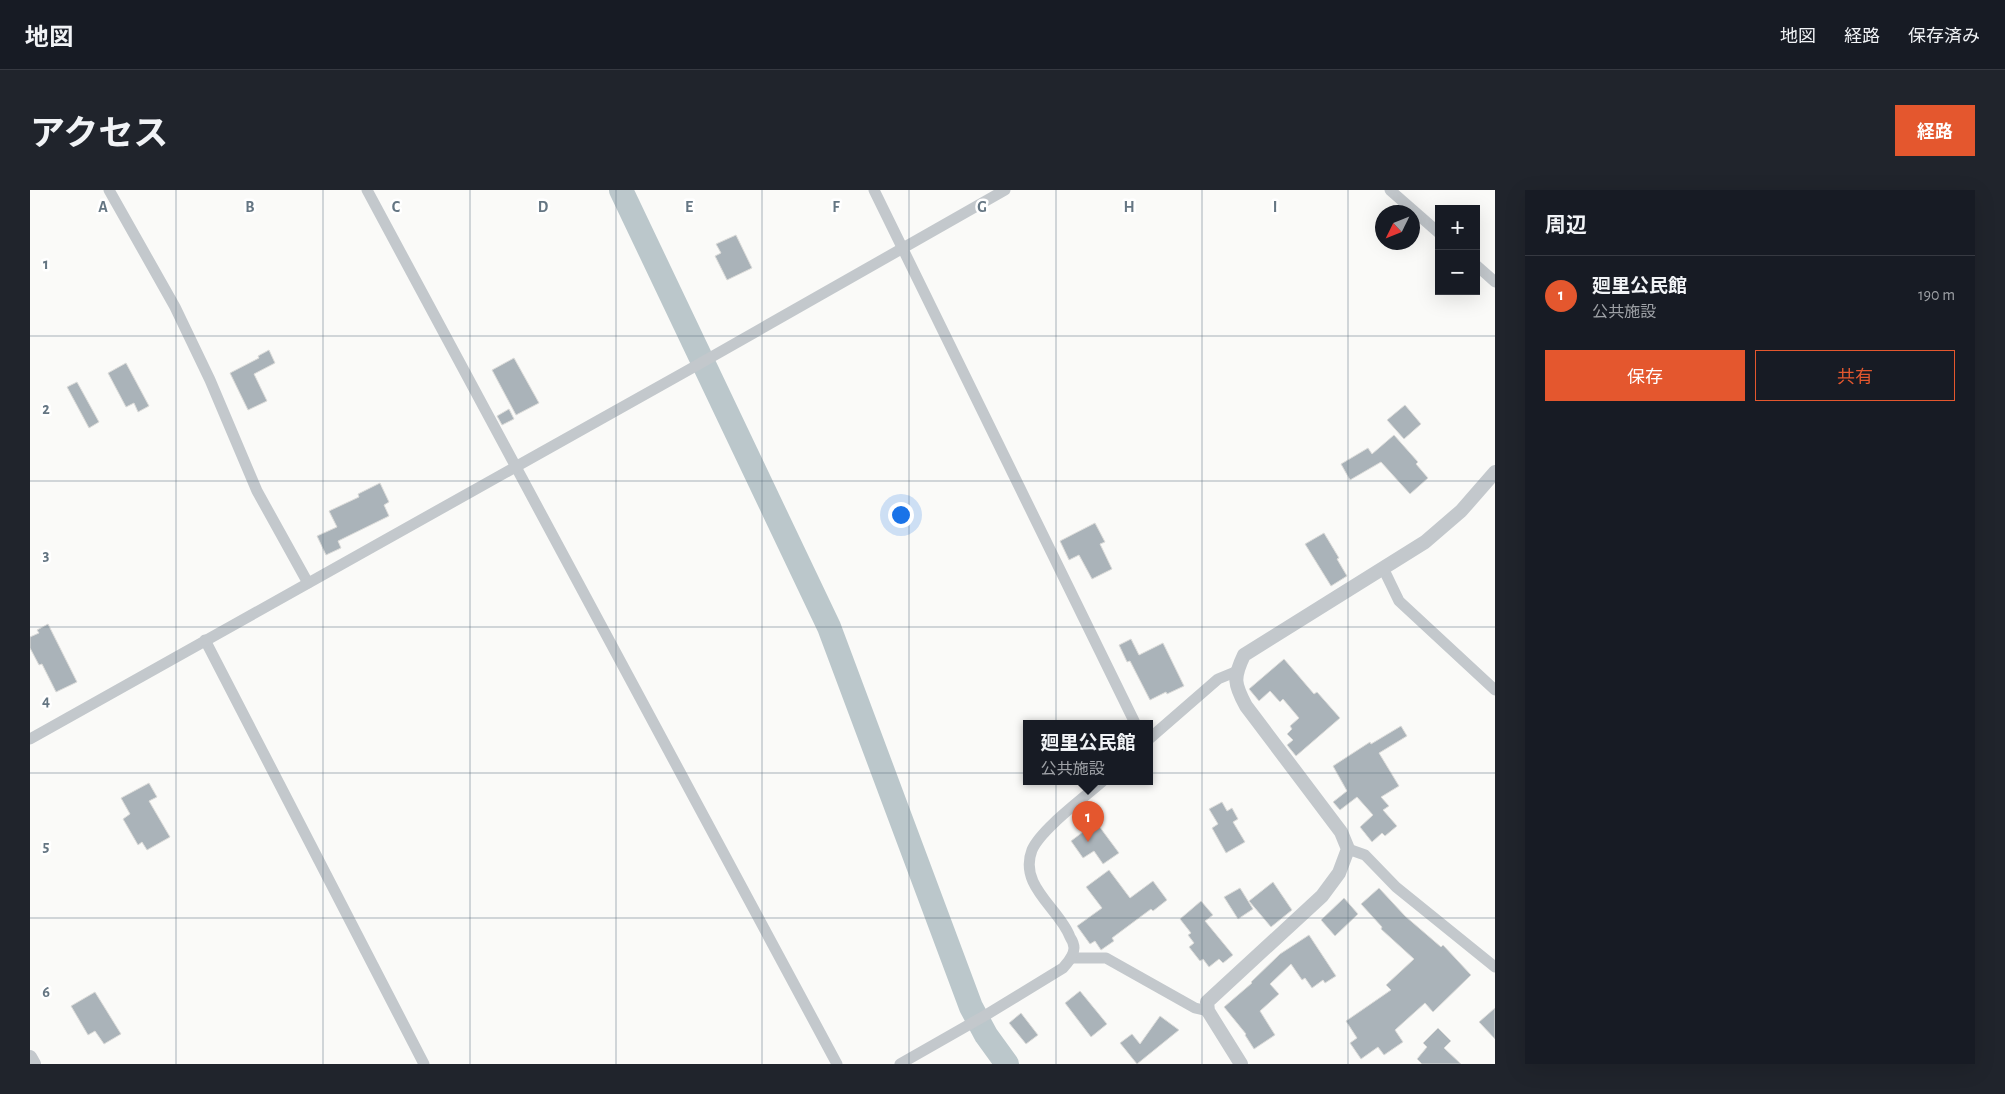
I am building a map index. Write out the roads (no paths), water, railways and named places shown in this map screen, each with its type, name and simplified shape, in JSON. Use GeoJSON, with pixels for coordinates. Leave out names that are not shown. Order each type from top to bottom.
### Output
{"type":"FeatureCollection","features":[{"type":"Feature","properties":{"kind":"street"},"geometry":{"type":"LineString","coordinates":[[109,190],[175,307],[210,380],[257,491],[308,583]]}},
{"type":"Feature","properties":{"kind":"street"},"geometry":{"type":"LineString","coordinates":[[367,190],[837,1064]]}},
{"type":"Feature","properties":{"kind":"street"},"geometry":{"type":"LineString","coordinates":[[874,190],[1134,720]]}},
{"type":"Feature","properties":{"kind":"street"},"geometry":{"type":"LineString","coordinates":[[30,738],[692,368],[1005,190]]}},
{"type":"Feature","properties":{"kind":"street"},"geometry":{"type":"LineString","coordinates":[[1390,190],[1435,229]]}},
{"type":"Feature","properties":{"kind":"street"},"geometry":{"type":"LineString","coordinates":[[1480,269],[1495,282]]}},
{"type":"Feature","properties":{"kind":"street"},"geometry":{"type":"LineString","coordinates":[[1242,1064],[1208,1011],[1207,1002],[1213,994],[1322,896],[1339,873],[1348,849],[1342,832],[1246,706],[1236,688],[1236,672],[1244,655],[1426,542],[1461,512],[1495,472]]}},
{"type":"Feature","properties":{"kind":"street"},"geometry":{"type":"LineString","coordinates":[[1383,568],[1399,601],[1495,690]]}},
{"type":"Feature","properties":{"kind":"street"},"geometry":{"type":"LineString","coordinates":[[205,640],[424,1064]]}},
{"type":"Feature","properties":{"kind":"street"},"geometry":{"type":"LineString","coordinates":[[1153,736],[1218,679],[1236,672]]}},
{"type":"Feature","properties":{"kind":"street"},"geometry":{"type":"LineString","coordinates":[[900,1064],[968,1026],[1063,968],[1071,958],[1074,948],[1068,932],[1037,889],[1029,870],[1030,860],[1032,850],[1046,831],[1098,785]]}},
{"type":"Feature","properties":{"kind":"street"},"geometry":{"type":"LineString","coordinates":[[1348,849],[1365,855],[1396,887],[1495,967]]}},
{"type":"Feature","properties":{"kind":"street"},"geometry":{"type":"LineString","coordinates":[[1071,958],[1106,958],[1195,1008],[1208,1011]]}},
{"type":"Feature","properties":{"kind":"street"},"geometry":{"type":"LineString","coordinates":[[30,1056],[34,1064]]}},
{"type":"Feature","properties":{"kind":"waterway"},"geometry":{"type":"LineString","coordinates":[[621,190],[829,627],[971,1007],[986,1035],[1007,1064]]}},
{"type":"Feature","properties":{"kind":"place","name":"廻里公民館"},"geometry":{"type":"Point","coordinates":[1088,842]}}]}
